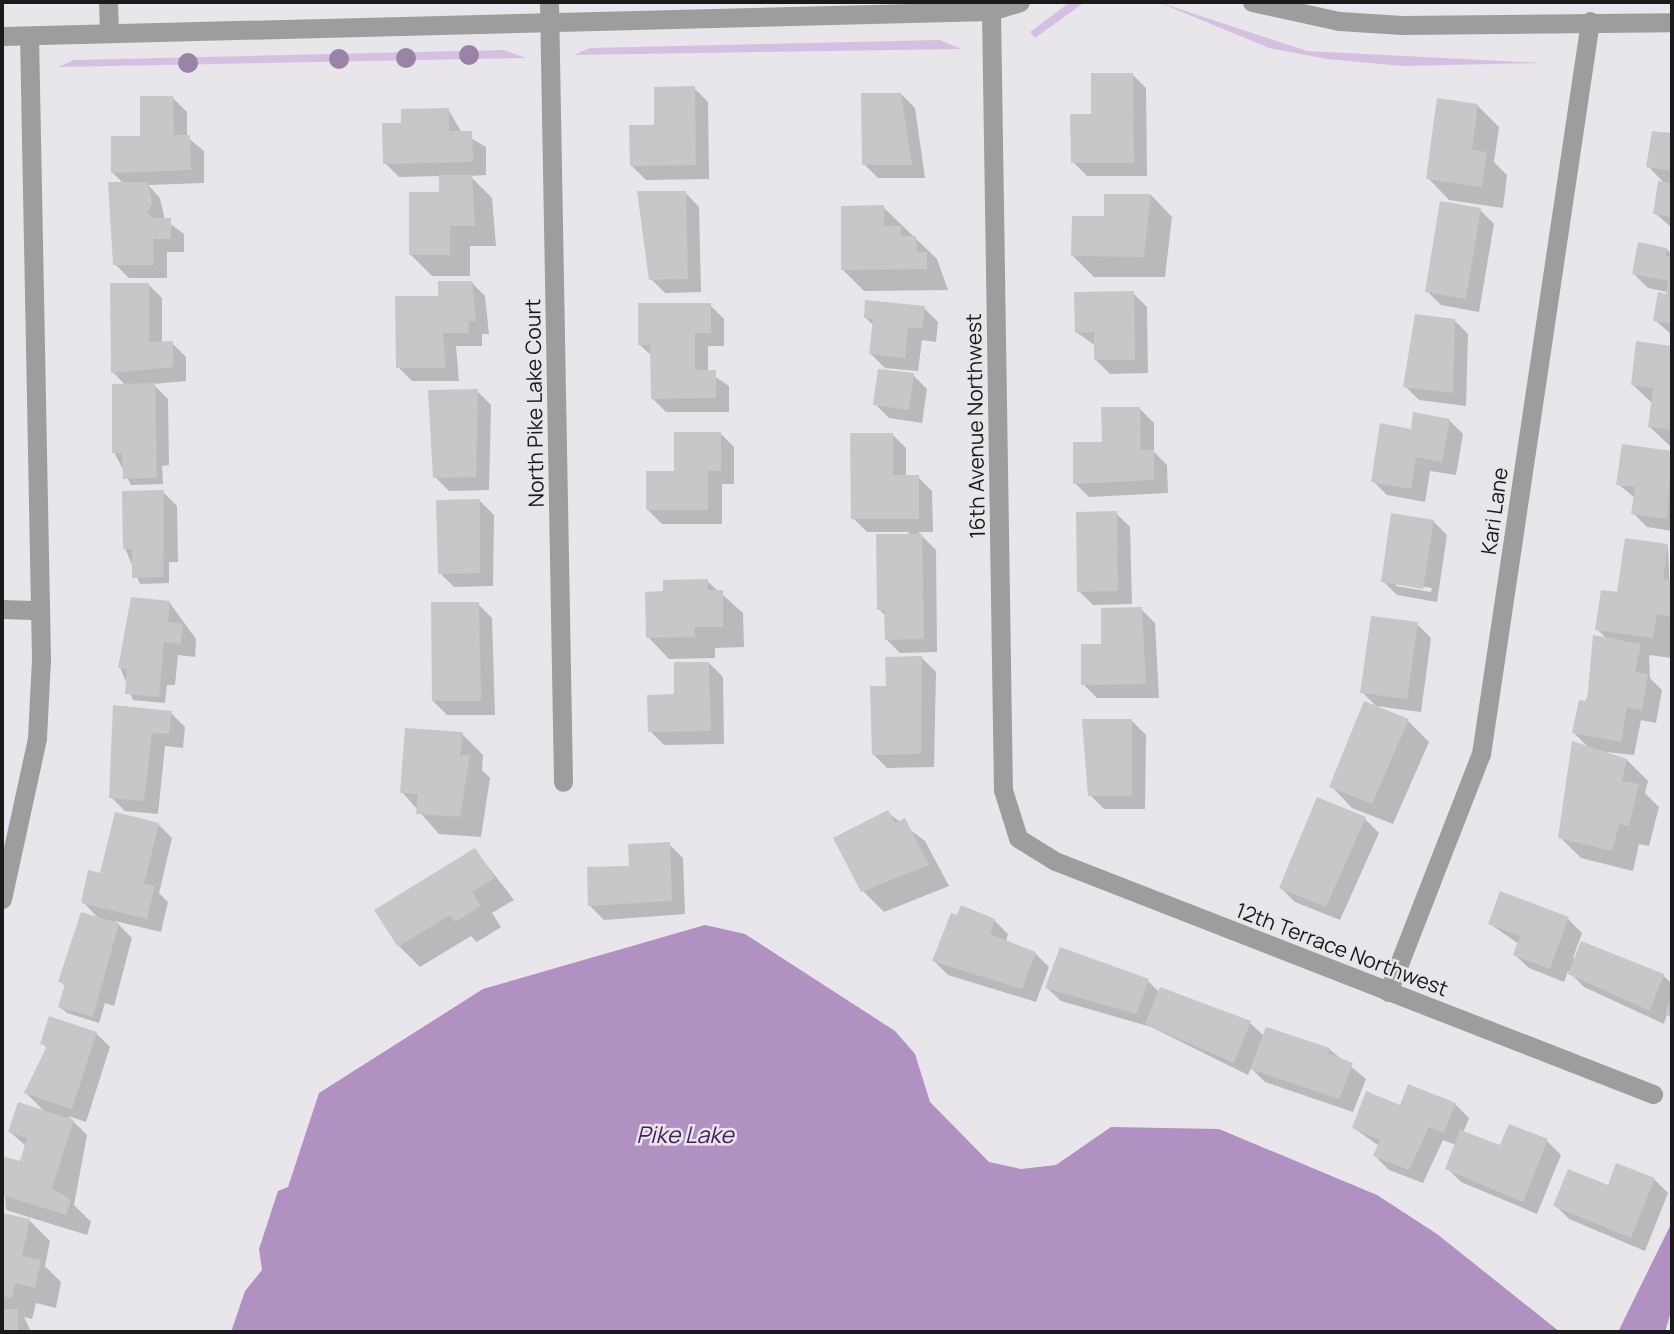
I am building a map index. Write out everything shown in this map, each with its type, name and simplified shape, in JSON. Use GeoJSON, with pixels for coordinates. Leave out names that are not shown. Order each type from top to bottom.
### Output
{"type":"FeatureCollection","features":[{"type":"Feature","properties":{"kind":"street"},"geometry":{"type":"LineString","coordinates":[[108,2],[109,33]]}},
{"type":"Feature","properties":{"kind":"street","name":"North Pike Lake Court"},"geometry":{"type":"LineString","coordinates":[[549,2],[564,782]]}},
{"type":"Feature","properties":{"kind":"street"},"geometry":{"type":"LineString","coordinates":[[2,36],[991,12],[1020,2]]}},
{"type":"Feature","properties":{"kind":"street"},"geometry":{"type":"LineString","coordinates":[[1252,2],[1288,13],[1402,25],[1672,22]]}},
{"type":"Feature","properties":{"kind":"street","name":"16th Avenue Northwest"},"geometry":{"type":"LineString","coordinates":[[991,12],[1003,790],[1018,838]]}},
{"type":"Feature","properties":{"kind":"street","name":"Kari Lane"},"geometry":{"type":"LineString","coordinates":[[1388,992],[1481,754],[1590,21]]}},
{"type":"Feature","properties":{"kind":"street"},"geometry":{"type":"LineString","coordinates":[[2,899],[37,738],[39,610],[29,36]]}},
{"type":"Feature","properties":{"kind":"street"},"geometry":{"type":"LineString","coordinates":[[2,609],[39,610]]}},
{"type":"Feature","properties":{"kind":"street","name":"12th Terrace Northwest"},"geometry":{"type":"LineString","coordinates":[[1018,838],[1055,861],[1653,1094]]}},
{"type":"Feature","properties":{"kind":"shaded area"},"geometry":{"type":"Polygon","coordinates":[[[1070,2],[1085,2],[1035,38],[1030,32],[1070,2]]]}},
{"type":"Feature","properties":{"kind":"shaded area"},"geometry":{"type":"Polygon","coordinates":[[[1158,2],[1307,51],[1542,63],[1403,66],[1327,59],[1269,48],[1158,2]]]}},
{"type":"Feature","properties":{"kind":"shaded area"},"geometry":{"type":"Polygon","coordinates":[[[940,40],[961,49],[574,55],[590,48],[940,40]]]}},
{"type":"Feature","properties":{"kind":"shaded area"},"geometry":{"type":"Polygon","coordinates":[[[504,50],[526,58],[58,67],[74,60],[504,50]]]}},
{"type":"Feature","properties":{"kind":"water","name":"Pike Lake"},"geometry":{"type":"Polygon","coordinates":[[[705,925],[745,934],[895,1031],[915,1054],[930,1102],[989,1162],[1021,1169],[1056,1165],[1111,1127],[1219,1129],[1377,1195],[1437,1234],[1560,1332],[231,1332],[245,1291],[262,1270],[259,1249],[278,1191],[288,1187],[319,1093],[483,989],[705,925]]]}},
{"type":"Feature","properties":{"kind":"water"},"geometry":{"type":"Polygon","coordinates":[[[1672,1222],[1672,1308],[1665,1332],[1618,1332],[1672,1222]]]}},
{"type":"Feature","properties":{"kind":"building"},"geometry":{"type":"Polygon","coordinates":[[[1091,73],[1133,73],[1134,163],[1071,163],[1070,114],[1091,114],[1091,73]]]}},
{"type":"Feature","properties":{"kind":"building"},"geometry":{"type":"Polygon","coordinates":[[[695,86],[696,165],[630,166],[629,125],[654,125],[654,87],[695,86]]]}},
{"type":"Feature","properties":{"kind":"building"},"geometry":{"type":"Polygon","coordinates":[[[861,93],[901,93],[912,165],[862,165],[861,93]]]}},
{"type":"Feature","properties":{"kind":"building"},"geometry":{"type":"Polygon","coordinates":[[[140,96],[173,96],[174,135],[190,135],[191,170],[111,173],[111,136],[140,136],[140,96]]]}},
{"type":"Feature","properties":{"kind":"building"},"geometry":{"type":"Polygon","coordinates":[[[1437,98],[1478,104],[1472,150],[1487,152],[1482,187],[1426,179],[1437,98]]]}},
{"type":"Feature","properties":{"kind":"building"},"geometry":{"type":"Polygon","coordinates":[[[449,108],[449,131],[472,131],[473,162],[383,164],[382,123],[401,123],[401,109],[449,108]]]}},
{"type":"Feature","properties":{"kind":"building"},"geometry":{"type":"Polygon","coordinates":[[[1652,131],[1672,133],[1672,171],[1646,167],[1652,131]]]}},
{"type":"Feature","properties":{"kind":"building"},"geometry":{"type":"Polygon","coordinates":[[[439,175],[472,175],[475,226],[450,226],[450,255],[409,255],[409,192],[439,192],[439,175]]]}},
{"type":"Feature","properties":{"kind":"building"},"geometry":{"type":"Polygon","coordinates":[[[1658,181],[1672,183],[1672,217],[1653,214],[1658,181]]]}},
{"type":"Feature","properties":{"kind":"building"},"geometry":{"type":"Polygon","coordinates":[[[108,182],[147,182],[153,203],[147,212],[153,218],[171,218],[171,239],[153,239],[154,265],[113,265],[108,182]]]}},
{"type":"Feature","properties":{"kind":"building"},"geometry":{"type":"Polygon","coordinates":[[[637,191],[686,191],[688,279],[649,280],[637,191]]]}},
{"type":"Feature","properties":{"kind":"building"},"geometry":{"type":"Polygon","coordinates":[[[1104,194],[1151,194],[1144,257],[1071,256],[1072,216],[1104,216],[1104,194]]]}},
{"type":"Feature","properties":{"kind":"building"},"geometry":{"type":"Polygon","coordinates":[[[1440,201],[1481,208],[1466,299],[1425,292],[1440,201]]]}},
{"type":"Feature","properties":{"kind":"building"},"geometry":{"type":"Polygon","coordinates":[[[884,205],[884,226],[901,226],[901,236],[916,236],[917,252],[927,252],[927,269],[841,270],[841,206],[884,205]]]}},
{"type":"Feature","properties":{"kind":"building"},"geometry":{"type":"Polygon","coordinates":[[[1638,242],[1667,248],[1666,256],[1672,257],[1672,324],[1653,321],[1658,292],[1666,294],[1668,281],[1632,274],[1638,242]]]}},
{"type":"Feature","properties":{"kind":"building"},"geometry":{"type":"Polygon","coordinates":[[[438,281],[472,281],[476,321],[469,321],[469,333],[443,333],[446,368],[396,368],[395,296],[438,296],[438,281]]]}},
{"type":"Feature","properties":{"kind":"building"},"geometry":{"type":"Polygon","coordinates":[[[110,283],[149,283],[149,342],[173,341],[173,367],[111,373],[110,283]]]}},
{"type":"Feature","properties":{"kind":"building"},"geometry":{"type":"Polygon","coordinates":[[[1134,291],[1135,360],[1094,360],[1094,332],[1075,333],[1074,292],[1134,291]]]}},
{"type":"Feature","properties":{"kind":"building"},"geometry":{"type":"Polygon","coordinates":[[[865,300],[925,306],[922,329],[908,327],[905,358],[869,354],[873,319],[864,318],[865,300]]]}},
{"type":"Feature","properties":{"kind":"building"},"geometry":{"type":"Polygon","coordinates":[[[638,303],[711,303],[711,333],[695,333],[695,370],[716,370],[716,398],[651,399],[650,345],[638,345],[638,303]]]}},
{"type":"Feature","properties":{"kind":"building"},"geometry":{"type":"Polygon","coordinates":[[[1415,314],[1455,319],[1453,393],[1403,387],[1415,314]]]}},
{"type":"Feature","properties":{"kind":"building"},"geometry":{"type":"Polygon","coordinates":[[[1636,341],[1671,346],[1672,430],[1648,427],[1653,388],[1631,385],[1636,341]]]}},
{"type":"Feature","properties":{"kind":"building"},"geometry":{"type":"Polygon","coordinates":[[[878,369],[914,373],[909,410],[873,405],[878,369]]]}},
{"type":"Feature","properties":{"kind":"building"},"geometry":{"type":"Polygon","coordinates":[[[155,383],[157,478],[123,479],[122,453],[112,453],[112,384],[155,383]]]}},
{"type":"Feature","properties":{"kind":"building"},"geometry":{"type":"Polygon","coordinates":[[[478,389],[476,477],[433,478],[428,390],[478,389]]]}},
{"type":"Feature","properties":{"kind":"building"},"geometry":{"type":"Polygon","coordinates":[[[1101,407],[1140,407],[1141,450],[1154,450],[1154,480],[1073,484],[1073,442],[1102,442],[1101,407]]]}},
{"type":"Feature","properties":{"kind":"building"},"geometry":{"type":"Polygon","coordinates":[[[1413,412],[1450,419],[1442,462],[1416,457],[1411,489],[1371,482],[1380,423],[1411,429],[1413,412]]]}},
{"type":"Feature","properties":{"kind":"building"},"geometry":{"type":"Polygon","coordinates":[[[674,432],[721,432],[721,471],[708,471],[708,510],[646,510],[646,471],[674,471],[674,432]]]}},
{"type":"Feature","properties":{"kind":"building"},"geometry":{"type":"Polygon","coordinates":[[[850,433],[893,433],[893,475],[919,475],[919,519],[851,519],[850,433]]]}},
{"type":"Feature","properties":{"kind":"building"},"geometry":{"type":"Polygon","coordinates":[[[1622,444],[1672,451],[1667,519],[1631,514],[1635,487],[1616,485],[1622,444]]]}},
{"type":"Feature","properties":{"kind":"building"},"geometry":{"type":"Polygon","coordinates":[[[164,490],[163,577],[132,578],[132,549],[123,549],[122,491],[164,490]]]}},
{"type":"Feature","properties":{"kind":"building"},"geometry":{"type":"Polygon","coordinates":[[[480,499],[480,573],[438,574],[436,500],[480,499]]]}},
{"type":"Feature","properties":{"kind":"building"},"geometry":{"type":"Polygon","coordinates":[[[1117,511],[1118,591],[1077,592],[1076,512],[1117,511]]]}},
{"type":"Feature","properties":{"kind":"building"},"geometry":{"type":"Polygon","coordinates":[[[1391,513],[1434,520],[1423,589],[1381,582],[1391,513]]]}},
{"type":"Feature","properties":{"kind":"building"},"geometry":{"type":"Polygon","coordinates":[[[876,534],[922,534],[924,639],[885,640],[884,610],[877,610],[876,534]]]}},
{"type":"Feature","properties":{"kind":"building"},"geometry":{"type":"Polygon","coordinates":[[[1625,538],[1668,544],[1663,579],[1672,580],[1672,617],[1657,614],[1653,638],[1595,630],[1601,590],[1617,592],[1625,538]]]}},
{"type":"Feature","properties":{"kind":"building"},"geometry":{"type":"Polygon","coordinates":[[[708,579],[708,590],[723,590],[723,627],[694,627],[695,637],[646,638],[645,592],[663,591],[663,580],[708,579]]]}},
{"type":"Feature","properties":{"kind":"building"},"geometry":{"type":"Polygon","coordinates":[[[131,597],[170,601],[168,622],[183,624],[181,644],[164,642],[159,697],[125,694],[127,669],[118,668],[131,597]]]}},
{"type":"Feature","properties":{"kind":"building"},"geometry":{"type":"Polygon","coordinates":[[[431,602],[479,602],[481,701],[432,701],[431,602]]]}},
{"type":"Feature","properties":{"kind":"building"},"geometry":{"type":"Polygon","coordinates":[[[1142,607],[1146,684],[1081,685],[1081,644],[1101,644],[1101,608],[1142,607]]]}},
{"type":"Feature","properties":{"kind":"building"},"geometry":{"type":"Polygon","coordinates":[[[1371,616],[1418,622],[1407,699],[1360,693],[1371,616]]]}},
{"type":"Feature","properties":{"kind":"building"},"geometry":{"type":"Polygon","coordinates":[[[1593,635],[1641,644],[1635,672],[1648,674],[1642,710],[1627,707],[1621,742],[1572,733],[1579,700],[1587,701],[1593,635]]]}},
{"type":"Feature","properties":{"kind":"building"},"geometry":{"type":"Polygon","coordinates":[[[922,656],[921,754],[872,755],[870,686],[886,686],[885,657],[922,656]]]}},
{"type":"Feature","properties":{"kind":"building"},"geometry":{"type":"Polygon","coordinates":[[[674,662],[709,662],[711,731],[648,732],[647,695],[674,694],[674,662]]]}},
{"type":"Feature","properties":{"kind":"building"},"geometry":{"type":"Polygon","coordinates":[[[1364,701],[1409,719],[1372,804],[1329,787],[1364,701]]]}},
{"type":"Feature","properties":{"kind":"building"},"geometry":{"type":"Polygon","coordinates":[[[113,705],[172,711],[169,734],[152,733],[144,801],[109,798],[113,705]]]}},
{"type":"Feature","properties":{"kind":"building"},"geometry":{"type":"Polygon","coordinates":[[[1082,719],[1132,719],[1132,796],[1088,796],[1082,719]]]}},
{"type":"Feature","properties":{"kind":"building"},"geometry":{"type":"Polygon","coordinates":[[[405,728],[463,732],[460,755],[470,755],[460,817],[416,814],[418,794],[400,793],[405,728]]]}},
{"type":"Feature","properties":{"kind":"building"},"geometry":{"type":"Polygon","coordinates":[[[1572,741],[1627,759],[1622,781],[1639,784],[1629,826],[1619,824],[1612,851],[1558,838],[1572,741]]]}},
{"type":"Feature","properties":{"kind":"building"},"geometry":{"type":"Polygon","coordinates":[[[1317,797],[1366,817],[1326,907],[1279,888],[1317,797]]]}},
{"type":"Feature","properties":{"kind":"building"},"geometry":{"type":"Polygon","coordinates":[[[888,810],[895,823],[905,818],[929,865],[861,892],[833,838],[888,810]]]}},
{"type":"Feature","properties":{"kind":"building"},"geometry":{"type":"Polygon","coordinates":[[[115,812],[159,823],[144,884],[155,886],[147,919],[81,903],[88,870],[100,873],[115,812]]]}},
{"type":"Feature","properties":{"kind":"building"},"geometry":{"type":"Polygon","coordinates":[[[670,842],[672,901],[588,906],[587,867],[629,866],[628,844],[670,842]]]}},
{"type":"Feature","properties":{"kind":"building"},"geometry":{"type":"Polygon","coordinates":[[[475,848],[495,878],[472,892],[481,906],[455,922],[450,915],[398,947],[374,910],[475,848]]]}},
{"type":"Feature","properties":{"kind":"building"},"geometry":{"type":"Polygon","coordinates":[[[1500,891],[1569,917],[1550,969],[1513,955],[1520,936],[1488,924],[1500,891]]]}},
{"type":"Feature","properties":{"kind":"building"},"geometry":{"type":"Polygon","coordinates":[[[961,905],[995,919],[990,934],[1036,952],[1022,989],[932,961],[951,913],[957,915],[961,905]]]}},
{"type":"Feature","properties":{"kind":"building"},"geometry":{"type":"Polygon","coordinates":[[[81,912],[119,923],[93,1017],[58,1007],[65,984],[58,982],[81,912]]]}},
{"type":"Feature","properties":{"kind":"building"},"geometry":{"type":"Polygon","coordinates":[[[1581,941],[1664,974],[1650,1011],[1568,974],[1581,941]]]}},
{"type":"Feature","properties":{"kind":"building"},"geometry":{"type":"Polygon","coordinates":[[[1060,947],[1149,979],[1136,1014],[1045,988],[1060,947]]]}},
{"type":"Feature","properties":{"kind":"building"},"geometry":{"type":"Polygon","coordinates":[[[1160,987],[1251,1021],[1234,1063],[1145,1024],[1160,987]]]}},
{"type":"Feature","properties":{"kind":"building"},"geometry":{"type":"Polygon","coordinates":[[[1672,994],[1672,1017],[1665,1014],[1672,994]]]}},
{"type":"Feature","properties":{"kind":"building"},"geometry":{"type":"Polygon","coordinates":[[[49,1016],[97,1032],[72,1109],[24,1093],[47,1046],[40,1044],[49,1016]]]}},
{"type":"Feature","properties":{"kind":"building"},"geometry":{"type":"Polygon","coordinates":[[[1266,1027],[1330,1048],[1328,1053],[1353,1063],[1339,1099],[1250,1069],[1266,1027]]]}},
{"type":"Feature","properties":{"kind":"building"},"geometry":{"type":"Polygon","coordinates":[[[1408,1084],[1456,1103],[1444,1133],[1429,1127],[1409,1170],[1373,1156],[1380,1140],[1352,1128],[1366,1091],[1400,1105],[1408,1084]]]}},
{"type":"Feature","properties":{"kind":"building"},"geometry":{"type":"Polygon","coordinates":[[[18,1102],[74,1120],[52,1188],[71,1200],[66,1215],[2,1195],[2,1156],[20,1161],[27,1138],[8,1132],[18,1102]]]}},
{"type":"Feature","properties":{"kind":"building"},"geometry":{"type":"Polygon","coordinates":[[[1509,1124],[1548,1139],[1523,1202],[1445,1169],[1460,1130],[1500,1145],[1509,1124]]]}},
{"type":"Feature","properties":{"kind":"building"},"geometry":{"type":"Polygon","coordinates":[[[1616,1163],[1655,1178],[1631,1238],[1553,1206],[1568,1169],[1608,1185],[1616,1163]]]}},
{"type":"Feature","properties":{"kind":"building"},"geometry":{"type":"Polygon","coordinates":[[[2,1213],[30,1219],[22,1256],[41,1260],[35,1288],[15,1283],[12,1298],[2,1296],[2,1213]]]}},
{"type":"Feature","properties":{"kind":"building"},"geometry":{"type":"Polygon","coordinates":[[[2,1309],[18,1309],[18,1332],[2,1332],[2,1309]]]}}]}
